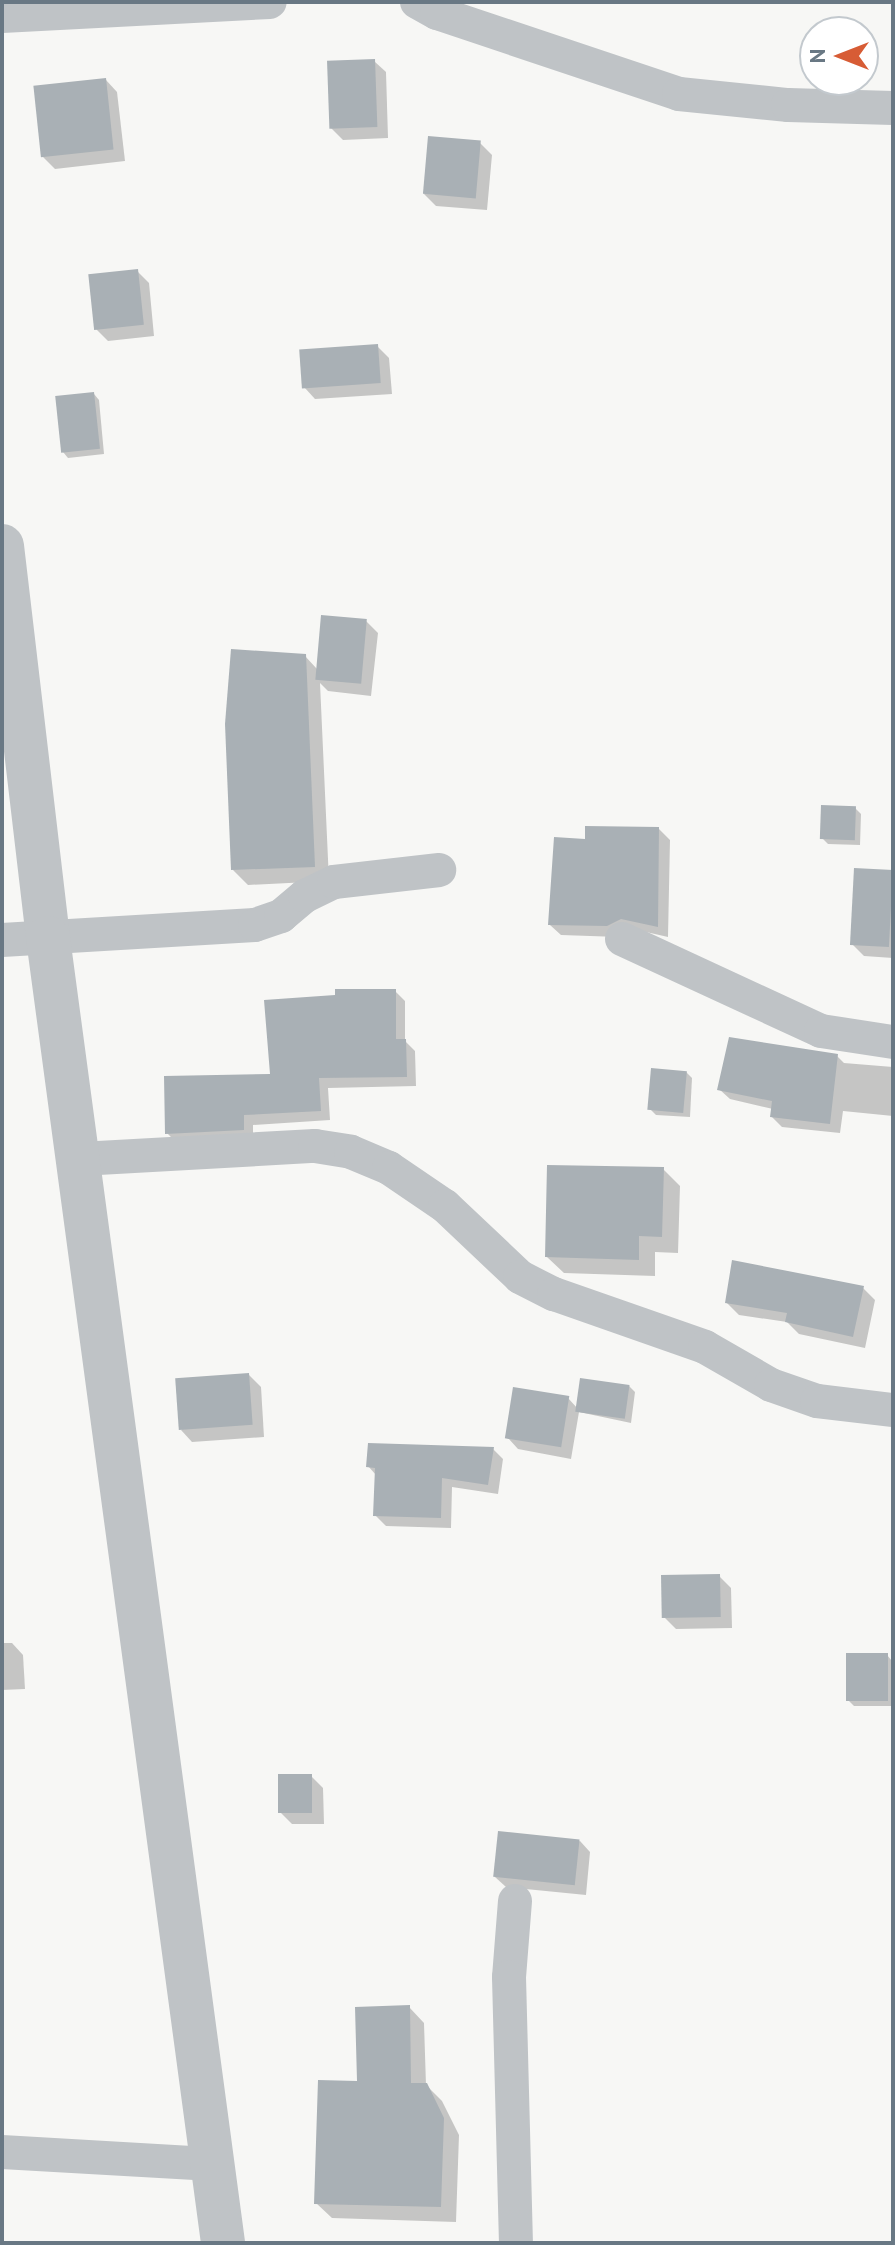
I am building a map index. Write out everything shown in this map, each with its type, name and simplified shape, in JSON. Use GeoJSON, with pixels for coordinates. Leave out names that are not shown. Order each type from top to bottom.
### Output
{"type":"FeatureCollection","features":[{"type":"Feature","properties":{"kind":"street"},"geometry":{"type":"LineString","coordinates":[[2,16],[270,2]]}},
{"type":"Feature","properties":{"kind":"street"},"geometry":{"type":"LineString","coordinates":[[417,2],[437,13],[679,94],[788,105],[893,108]]}},
{"type":"Feature","properties":{"kind":"street"},"geometry":{"type":"LineString","coordinates":[[2,546],[48,938],[223,2243]]}},
{"type":"Feature","properties":{"kind":"street"},"geometry":{"type":"LineString","coordinates":[[2,940],[255,925],[281,916],[305,896],[334,882],[439,870]]}},
{"type":"Feature","properties":{"kind":"street"},"geometry":{"type":"LineString","coordinates":[[622,939],[821,1031],[893,1042]]}},
{"type":"Feature","properties":{"kind":"street"},"geometry":{"type":"LineString","coordinates":[[80,1159],[315,1146],[351,1152],[389,1168],[445,1206],[520,1277],[554,1294],[705,1347],[771,1385],[817,1401],[893,1410]]}},
{"type":"Feature","properties":{"kind":"street"},"geometry":{"type":"LineString","coordinates":[[515,1901],[509,1977],[516,2243]]}},
{"type":"Feature","properties":{"kind":"street"},"geometry":{"type":"LineString","coordinates":[[2,2152],[213,2164]]}},
{"type":"Feature","properties":{"kind":"building"},"geometry":{"type":"Polygon","coordinates":[[[375,59],[377,127],[329,129],[327,61],[375,59]]]}},
{"type":"Feature","properties":{"kind":"building"},"geometry":{"type":"Polygon","coordinates":[[[106,78],[114,150],[41,157],[33,86],[106,78]]]}},
{"type":"Feature","properties":{"kind":"building"},"geometry":{"type":"Polygon","coordinates":[[[428,136],[481,141],[476,198],[423,194],[428,136]]]}},
{"type":"Feature","properties":{"kind":"building"},"geometry":{"type":"Polygon","coordinates":[[[138,269],[144,325],[94,330],[88,274],[138,269]]]}},
{"type":"Feature","properties":{"kind":"building"},"geometry":{"type":"Polygon","coordinates":[[[378,344],[381,383],[302,388],[299,350],[378,344]]]}},
{"type":"Feature","properties":{"kind":"building"},"geometry":{"type":"Polygon","coordinates":[[[94,392],[100,449],[61,453],[55,396],[94,392]]]}},
{"type":"Feature","properties":{"kind":"building"},"geometry":{"type":"Polygon","coordinates":[[[321,615],[367,619],[361,684],[315,680],[321,615]]]}},
{"type":"Feature","properties":{"kind":"building"},"geometry":{"type":"Polygon","coordinates":[[[231,649],[306,654],[315,867],[231,870],[225,724],[231,649]]]}},
{"type":"Feature","properties":{"kind":"building"},"geometry":{"type":"Polygon","coordinates":[[[821,805],[856,806],[855,840],[820,839],[821,805]]]}},
{"type":"Feature","properties":{"kind":"building"},"geometry":{"type":"Polygon","coordinates":[[[585,826],[659,827],[658,927],[621,919],[607,926],[548,925],[554,837],[585,839],[585,826]]]}},
{"type":"Feature","properties":{"kind":"building"},"geometry":{"type":"Polygon","coordinates":[[[854,868],[893,870],[889,947],[850,945],[854,868]]]}},
{"type":"Feature","properties":{"kind":"building"},"geometry":{"type":"Polygon","coordinates":[[[335,989],[396,989],[396,1039],[406,1039],[407,1077],[319,1078],[321,1111],[244,1115],[244,1130],[165,1134],[164,1076],[270,1074],[264,1000],[335,995],[335,989]]]}},
{"type":"Feature","properties":{"kind":"building"},"geometry":{"type":"Polygon","coordinates":[[[729,1037],[838,1054],[830,1124],[770,1117],[772,1101],[717,1090],[729,1037]]]}},
{"type":"Feature","properties":{"kind":"building"},"geometry":{"type":"Polygon","coordinates":[[[651,1068],[687,1071],[683,1113],[647,1110],[651,1068]]]}},
{"type":"Feature","properties":{"kind":"building"},"geometry":{"type":"Polygon","coordinates":[[[547,1165],[664,1167],[662,1237],[639,1236],[639,1260],[545,1257],[547,1165]]]}},
{"type":"Feature","properties":{"kind":"building"},"geometry":{"type":"Polygon","coordinates":[[[732,1260],[864,1286],[853,1337],[785,1322],[787,1313],[725,1303],[732,1260]]]}},
{"type":"Feature","properties":{"kind":"building"},"geometry":{"type":"Polygon","coordinates":[[[249,1373],[253,1425],[179,1430],[175,1378],[249,1373]]]}},
{"type":"Feature","properties":{"kind":"building"},"geometry":{"type":"Polygon","coordinates":[[[580,1378],[630,1385],[625,1419],[575,1412],[580,1378]]]}},
{"type":"Feature","properties":{"kind":"building"},"geometry":{"type":"Polygon","coordinates":[[[513,1387],[569,1396],[561,1447],[505,1438],[513,1387]]]}},
{"type":"Feature","properties":{"kind":"building"},"geometry":{"type":"Polygon","coordinates":[[[368,1443],[494,1447],[488,1485],[442,1478],[441,1518],[373,1516],[375,1468],[366,1467],[368,1443]]]}},
{"type":"Feature","properties":{"kind":"building"},"geometry":{"type":"Polygon","coordinates":[[[720,1574],[721,1617],[662,1618],[661,1575],[720,1574]]]}},
{"type":"Feature","properties":{"kind":"building"},"geometry":{"type":"Polygon","coordinates":[[[846,1653],[888,1653],[888,1701],[846,1701],[846,1653]]]}},
{"type":"Feature","properties":{"kind":"building"},"geometry":{"type":"Polygon","coordinates":[[[278,1774],[312,1774],[312,1813],[278,1813],[278,1774]]]}},
{"type":"Feature","properties":{"kind":"building"},"geometry":{"type":"Polygon","coordinates":[[[498,1831],[580,1840],[575,1885],[493,1877],[498,1831]]]}},
{"type":"Feature","properties":{"kind":"building"},"geometry":{"type":"Polygon","coordinates":[[[410,2005],[411,2083],[427,2083],[444,2118],[441,2207],[314,2204],[318,2080],[357,2081],[355,2007],[410,2005]]]}}]}
